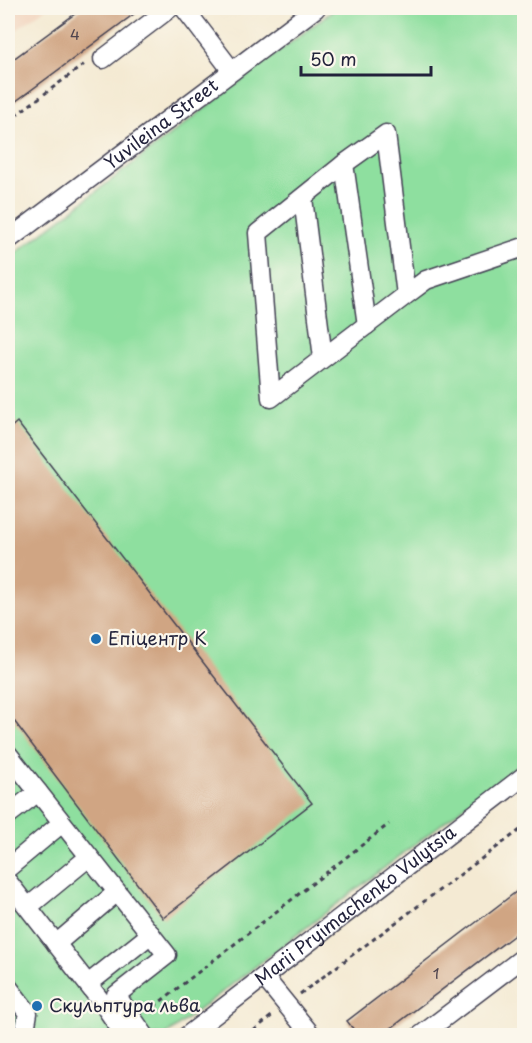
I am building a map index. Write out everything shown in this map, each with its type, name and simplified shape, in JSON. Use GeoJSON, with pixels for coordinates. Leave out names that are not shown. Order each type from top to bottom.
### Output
{"type":"FeatureCollection","features":[{"type":"Feature","properties":{"kind":"street"},"geometry":{"type":"LineString","coordinates":[[103,59],[170,8]]}},
{"type":"Feature","properties":{"kind":"street"},"geometry":{"type":"LineString","coordinates":[[184,8],[232,71]]}},
{"type":"Feature","properties":{"kind":"street","name":"Yuvileina Street"},"geometry":{"type":"LineString","coordinates":[[8,240],[316,8]]}},
{"type":"Feature","properties":{"kind":"street"},"geometry":{"type":"LineString","coordinates":[[406,295],[386,134],[344,164],[258,233],[271,398],[426,280],[525,247]]}},
{"type":"Feature","properties":{"kind":"street"},"geometry":{"type":"LineString","coordinates":[[344,164],[367,325]]}},
{"type":"Feature","properties":{"kind":"street"},"geometry":{"type":"LineString","coordinates":[[303,198],[323,358]]}},
{"type":"Feature","properties":{"kind":"street"},"geometry":{"type":"LineString","coordinates":[[8,755],[167,955],[110,1000]]}},
{"type":"Feature","properties":{"kind":"street","name":"Marii Pryimachenko Vulytsia"},"geometry":{"type":"LineString","coordinates":[[187,1035],[525,776]]}},
{"type":"Feature","properties":{"kind":"street"},"geometry":{"type":"LineString","coordinates":[[8,815],[38,792]]}},
{"type":"Feature","properties":{"kind":"street"},"geometry":{"type":"LineString","coordinates":[[8,868],[62,823]]}},
{"type":"Feature","properties":{"kind":"street"},"geometry":{"type":"LineString","coordinates":[[28,908],[89,857]]}},
{"type":"Feature","properties":{"kind":"street"},"geometry":{"type":"LineString","coordinates":[[8,882],[88,984],[110,1000],[135,1031]]}},
{"type":"Feature","properties":{"kind":"street"},"geometry":{"type":"LineString","coordinates":[[56,944],[117,892]]}},
{"type":"Feature","properties":{"kind":"street"},"geometry":{"type":"LineString","coordinates":[[88,984],[151,934]]}},
{"type":"Feature","properties":{"kind":"street"},"geometry":{"type":"LineString","coordinates":[[420,1035],[525,957]]}},
{"type":"Feature","properties":{"kind":"street"},"geometry":{"type":"LineString","coordinates":[[264,977],[312,1035]]}},
{"type":"Feature","properties":{"kind":"street"},"geometry":{"type":"LineString","coordinates":[[8,987],[28,1013],[24,1035]]}},
{"type":"Feature","properties":{"kind":"path"},"geometry":{"type":"LineString","coordinates":[[135,1031],[389,824]]}},
{"type":"Feature","properties":{"kind":"path"},"geometry":{"type":"LineString","coordinates":[[247,1035],[525,827]]}},
{"type":"Feature","properties":{"kind":"shaded area"},"geometry":{"type":"Polygon","coordinates":[[[8,8],[46,8],[8,36],[8,8]]]}},
{"type":"Feature","properties":{"kind":"green space"},"geometry":{"type":"Polygon","coordinates":[[[336,8],[524,8],[524,761],[166,1035],[8,1036],[8,259],[336,8]]]}},
{"type":"Feature","properties":{"kind":"building"},"geometry":{"type":"Polygon","coordinates":[[[83,8],[142,8],[8,107],[8,63],[83,8]]]}},
{"type":"Feature","properties":{"kind":"building","name":"Епіцентр К"},"geometry":{"type":"Polygon","coordinates":[[[17,422],[312,803],[163,918],[8,713],[8,430],[17,422]]]}},
{"type":"Feature","properties":{"kind":"building"},"geometry":{"type":"Polygon","coordinates":[[[525,885],[525,927],[382,1035],[358,1035],[347,1021],[525,885]]]}},
{"type":"Feature","properties":{"kind":"place","name":"Епіцентр К"},"geometry":{"type":"Point","coordinates":[96,639]}},
{"type":"Feature","properties":{"kind":"place","name":"Скульптура льва"},"geometry":{"type":"Point","coordinates":[37,1006]}}]}
